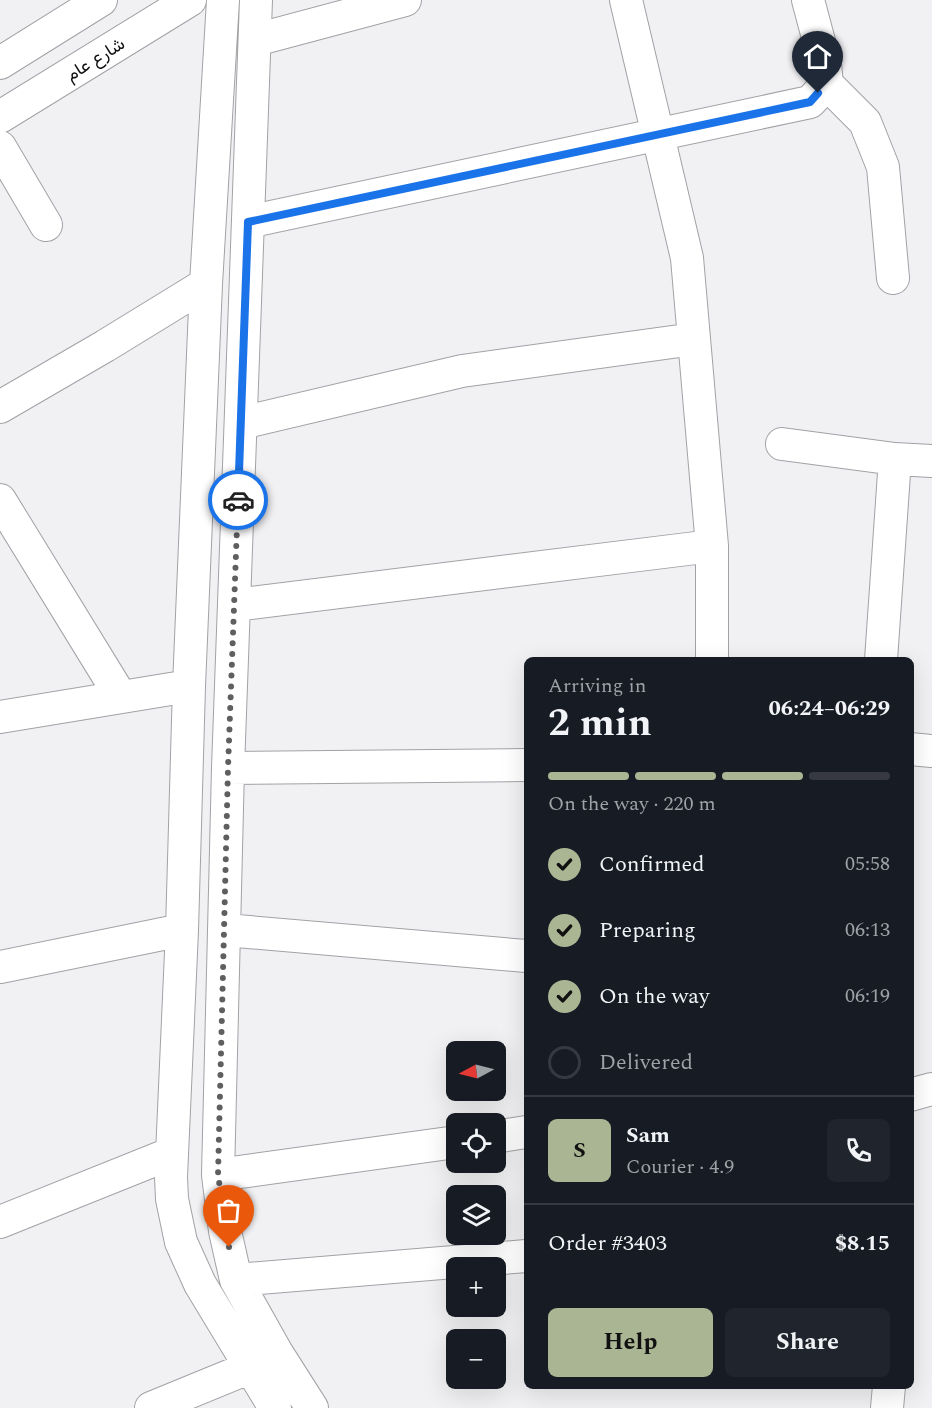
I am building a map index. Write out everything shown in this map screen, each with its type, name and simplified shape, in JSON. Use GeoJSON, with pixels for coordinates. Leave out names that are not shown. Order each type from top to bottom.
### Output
{"type":"FeatureCollection","features":[{"type":"Feature","properties":{"kind":"street"},"geometry":{"type":"LineString","coordinates":[[0,63],[101,0]]}},
{"type":"Feature","properties":{"kind":"street","name":"شارع عام"},"geometry":{"type":"LineString","coordinates":[[0,117],[190,0]]}},
{"type":"Feature","properties":{"kind":"street"},"geometry":{"type":"LineString","coordinates":[[223,0],[206,284],[189,686],[172,1199],[181,1242],[200,1284],[275,1408]]}},
{"type":"Feature","properties":{"kind":"street"},"geometry":{"type":"LineString","coordinates":[[256,0],[228,768],[218,1175],[225,1231],[236,1280],[277,1353],[312,1408]]}},
{"type":"Feature","properties":{"kind":"street"},"geometry":{"type":"LineString","coordinates":[[255,40],[405,0]]}},
{"type":"Feature","properties":{"kind":"street"},"geometry":{"type":"LineString","coordinates":[[626,0],[687,258],[712,546],[712,657]]}},
{"type":"Feature","properties":{"kind":"street"},"geometry":{"type":"LineString","coordinates":[[808,0],[825,64],[827,84],[865,122],[883,167],[893,278]]}},
{"type":"Feature","properties":{"kind":"street"},"geometry":{"type":"LineString","coordinates":[[248,222],[810,102],[827,84]]}},
{"type":"Feature","properties":{"kind":"street"},"geometry":{"type":"LineString","coordinates":[[0,147],[46,225]]}},
{"type":"Feature","properties":{"kind":"street"},"geometry":{"type":"LineString","coordinates":[[0,406],[105,346],[206,284]]}},
{"type":"Feature","properties":{"kind":"street"},"geometry":{"type":"LineString","coordinates":[[241,423],[462,370],[694,339]]}},
{"type":"Feature","properties":{"kind":"street"},"geometry":{"type":"LineString","coordinates":[[782,444],[895,459],[932,461]]}},
{"type":"Feature","properties":{"kind":"street"},"geometry":{"type":"LineString","coordinates":[[881,657],[895,459]]}},
{"type":"Feature","properties":{"kind":"street"},"geometry":{"type":"LineString","coordinates":[[0,500],[121,697]]}},
{"type":"Feature","properties":{"kind":"street"},"geometry":{"type":"LineString","coordinates":[[234,605],[712,546]]}},
{"type":"Feature","properties":{"kind":"street"},"geometry":{"type":"LineString","coordinates":[[0,717],[189,686]]}},
{"type":"Feature","properties":{"kind":"street"},"geometry":{"type":"LineString","coordinates":[[914,749],[932,752]]}},
{"type":"Feature","properties":{"kind":"street"},"geometry":{"type":"LineString","coordinates":[[228,768],[524,765]]}},
{"type":"Feature","properties":{"kind":"street"},"geometry":{"type":"LineString","coordinates":[[0,967],[182,930]]}},
{"type":"Feature","properties":{"kind":"street"},"geometry":{"type":"LineString","coordinates":[[225,930],[524,956]]}},
{"type":"Feature","properties":{"kind":"street"},"geometry":{"type":"LineString","coordinates":[[914,1094],[932,1089]]}},
{"type":"Feature","properties":{"kind":"street"},"geometry":{"type":"LineString","coordinates":[[506,1135],[524,1132]]}},
{"type":"Feature","properties":{"kind":"street"},"geometry":{"type":"LineString","coordinates":[[218,1175],[446,1143]]}},
{"type":"Feature","properties":{"kind":"street"},"geometry":{"type":"LineString","coordinates":[[0,1222],[172,1153]]}},
{"type":"Feature","properties":{"kind":"street"},"geometry":{"type":"LineString","coordinates":[[236,1280],[524,1256]]}},
{"type":"Feature","properties":{"kind":"street"},"geometry":{"type":"LineString","coordinates":[[151,1408],[251,1367]]}},
{"type":"Feature","properties":{"kind":"street"},"geometry":{"type":"LineString","coordinates":[[888,1408],[889,1389]]}},
{"type":"Feature","properties":{"kind":"way so far"},"geometry":{"type":"LineString","coordinates":[[229,1247],[218,1175],[228,768],[238,500]]}},
{"type":"Feature","properties":{"kind":"route"},"geometry":{"type":"LineString","coordinates":[[238,500],[248,222],[810,102],[818,93]]}}]}
